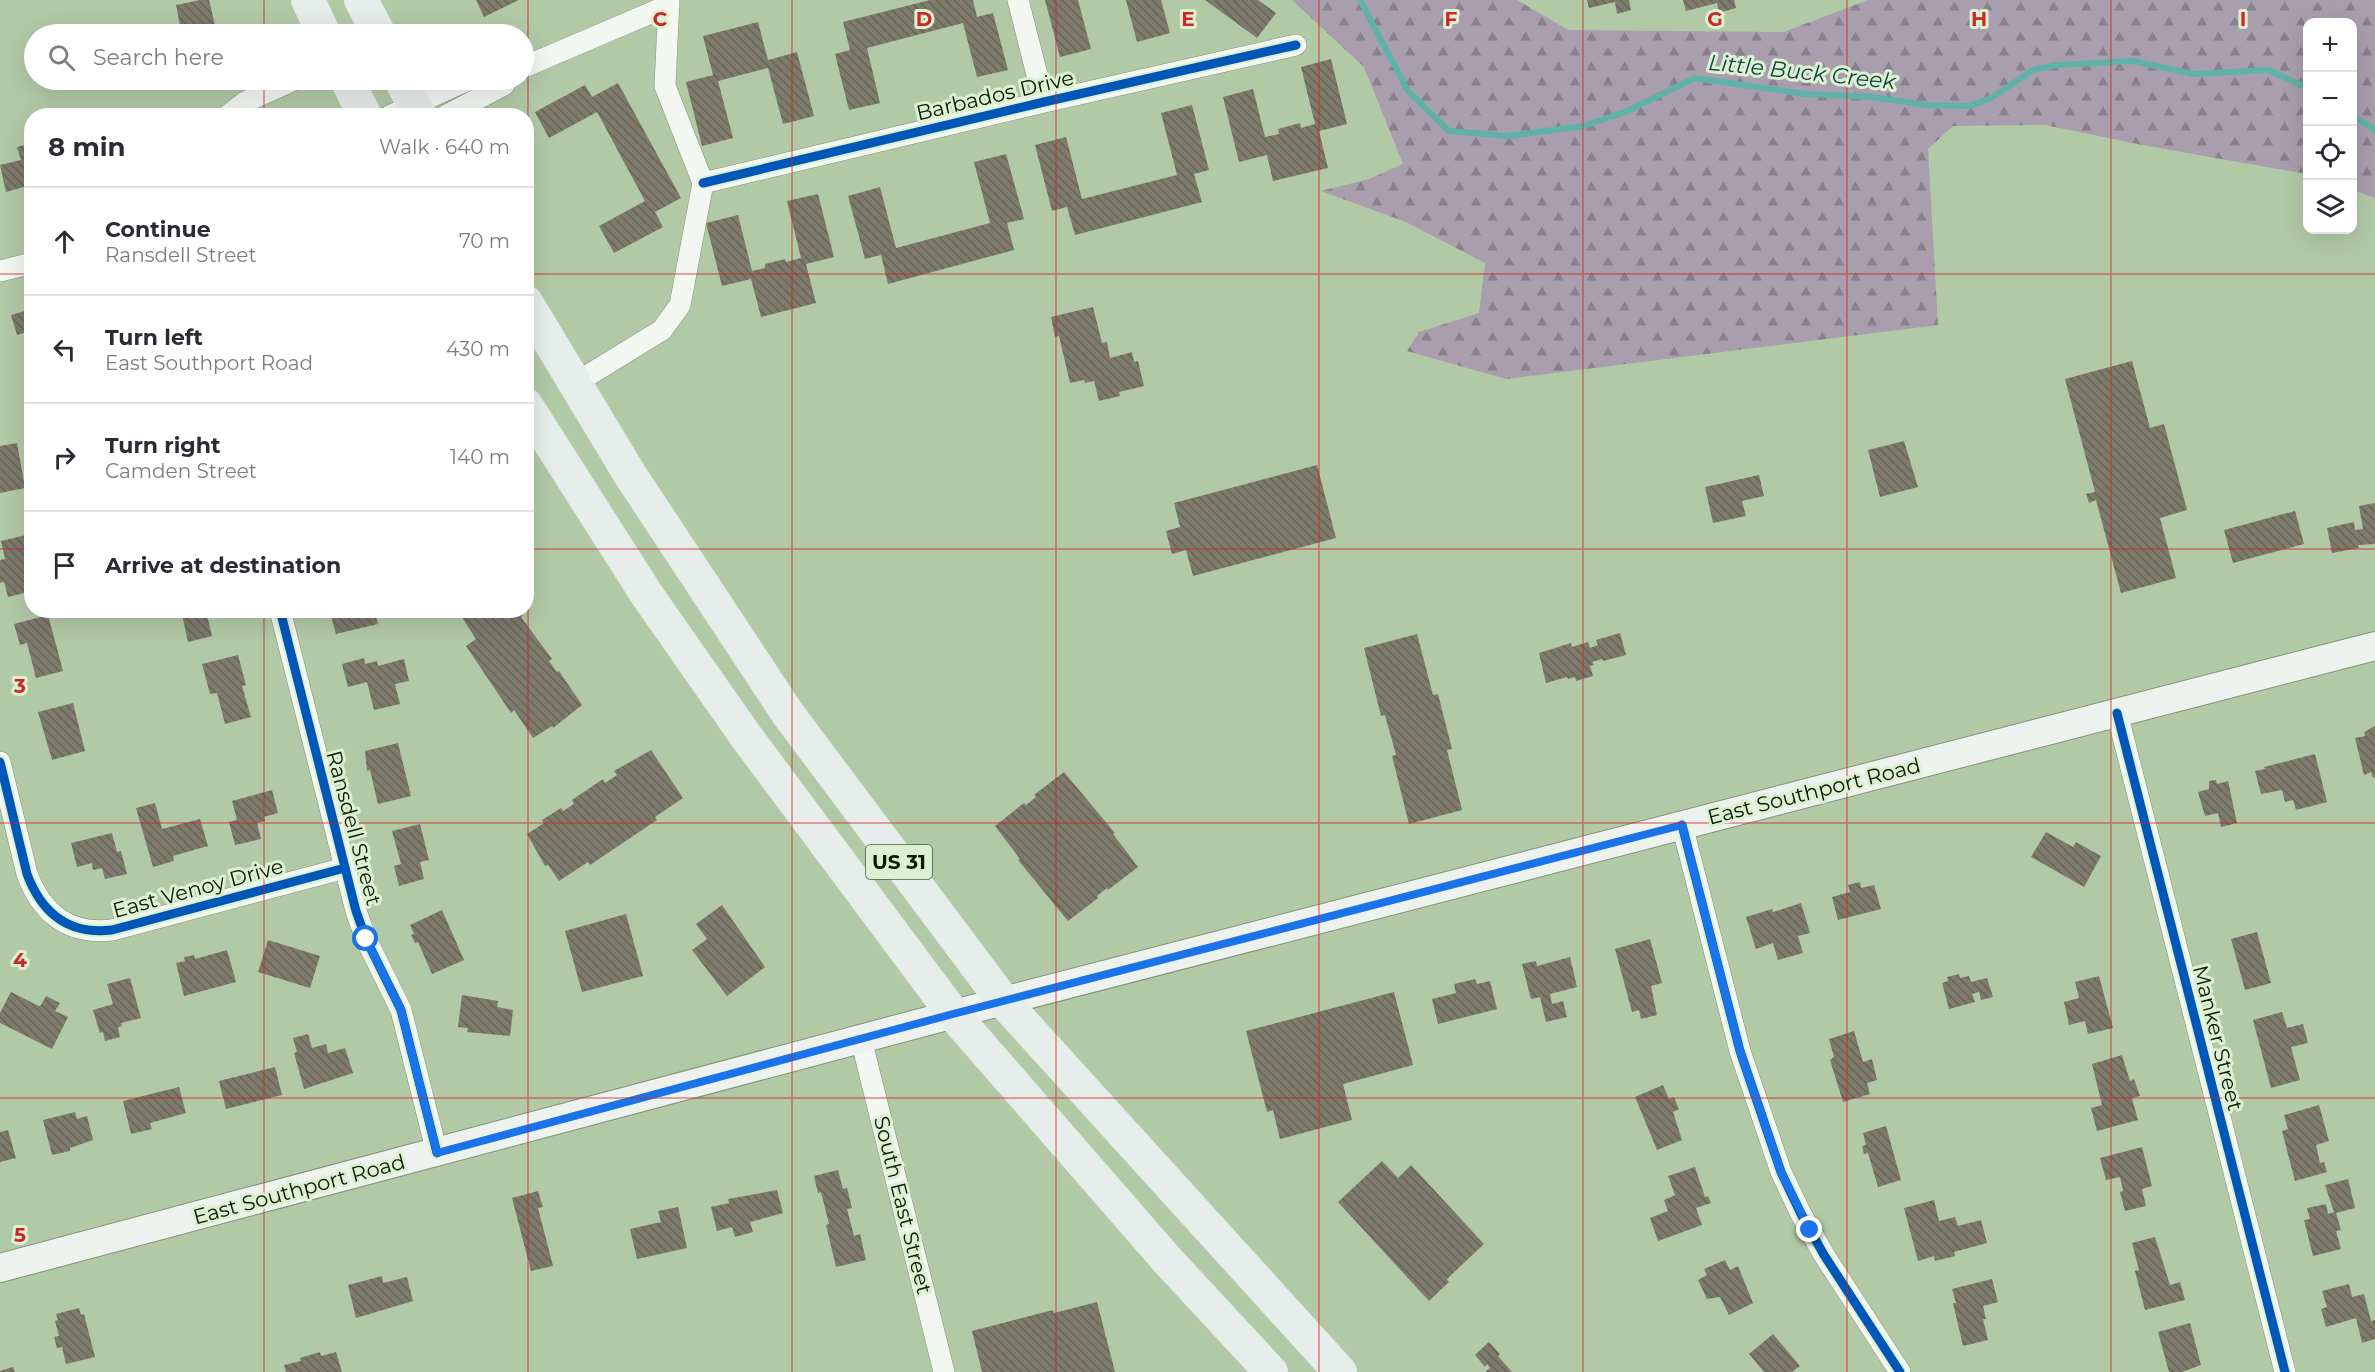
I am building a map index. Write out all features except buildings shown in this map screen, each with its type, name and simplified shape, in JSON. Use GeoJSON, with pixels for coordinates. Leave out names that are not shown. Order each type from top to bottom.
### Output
{"type":"FeatureCollection","features":[{"type":"Feature","properties":{"kind":"main road"},"geometry":{"type":"LineString","coordinates":[[308,0],[319,24]]}},
{"type":"Feature","properties":{"kind":"main road"},"geometry":{"type":"LineString","coordinates":[[362,0],[374,24]]}},
{"type":"Feature","properties":{"kind":"main road"},"geometry":{"type":"LineString","coordinates":[[352,90],[361,108]]}},
{"type":"Feature","properties":{"kind":"main road","name":"US 31"},"geometry":{"type":"LineString","coordinates":[[534,316],[629,473],[788,714],[1004,1001],[1340,1372]]}},
{"type":"Feature","properties":{"kind":"main road","name":"US 31"},"geometry":{"type":"LineString","coordinates":[[534,418],[647,595],[733,718],[953,1014],[1168,1262],[1271,1372]]}},
{"type":"Feature","properties":{"kind":"main road","name":"East Southport Road"},"geometry":{"type":"LineString","coordinates":[[0,1268],[953,1014],[2375,646]]}},
{"type":"Feature","properties":{"kind":"street"},"geometry":{"type":"LineString","coordinates":[[1018,0],[1044,102]]}},
{"type":"Feature","properties":{"kind":"street"},"geometry":{"type":"LineString","coordinates":[[534,63],[669,2],[665,86],[703,183],[680,305],[662,330],[574,384]]}},
{"type":"Feature","properties":{"kind":"street","name":"Barbados Drive"},"geometry":{"type":"LineString","coordinates":[[703,183],[1296,45]]}},
{"type":"Feature","properties":{"kind":"street"},"geometry":{"type":"LineString","coordinates":[[237,108],[272,90]]}},
{"type":"Feature","properties":{"kind":"street"},"geometry":{"type":"LineString","coordinates":[[415,107],[448,90]]}},
{"type":"Feature","properties":{"kind":"street"},"geometry":{"type":"LineString","coordinates":[[415,107],[484,90]]}},
{"type":"Feature","properties":{"kind":"street"},"geometry":{"type":"LineString","coordinates":[[0,271],[24,265]]}},
{"type":"Feature","properties":{"kind":"street","name":"Ransdell Street"},"geometry":{"type":"LineString","coordinates":[[282,618],[356,911],[366,939],[401,1010],[437,1153]]}},
{"type":"Feature","properties":{"kind":"street","name":"Manker Street"},"geometry":{"type":"LineString","coordinates":[[2117,713],[2285,1372]]}},
{"type":"Feature","properties":{"kind":"street","name":"East Venoy Drive"},"geometry":{"type":"LineString","coordinates":[[0,762],[30,881],[40,900],[60,921],[85,930],[112,930],[345,868]]}},
{"type":"Feature","properties":{"kind":"street"},"geometry":{"type":"LineString","coordinates":[[1682,825],[1740,1051],[1781,1172],[1820,1247],[1900,1372]]}},
{"type":"Feature","properties":{"kind":"street","name":"South East Street"},"geometry":{"type":"LineString","coordinates":[[861,1039],[945,1372]]}},
{"type":"Feature","properties":{"kind":"green space"},"geometry":{"type":"Polygon","coordinates":[[[1292,0],[1517,0],[1568,30],[1784,32],[1868,0],[2375,0],[2375,198],[2357,191],[2357,18],[2303,18],[2303,173],[2142,145],[2045,125],[1953,126],[1928,149],[1938,325],[1506,379],[1407,351],[1419,332],[1479,313],[1485,263],[1406,222],[1321,191],[1369,179],[1403,164],[1364,67],[1292,0]]]}},
{"type":"Feature","properties":{"kind":"waterway","name":"Little Buck Creek"},"geometry":{"type":"LineString","coordinates":[[1360,0],[1408,91],[1449,131],[1508,136],[1584,126],[1625,112],[1695,78],[1805,94],[1873,97],[1925,105],[1970,106],[1991,98],[2033,70],[2056,65],[2133,61],[2193,74],[2268,70],[2303,86]]}},
{"type":"Feature","properties":{"kind":"waterway","name":"Little Buck Creek"},"geometry":{"type":"LineString","coordinates":[[2357,118],[2375,130]]}},
{"type":"Feature","properties":{"kind":"cycle path"},"geometry":{"type":"LineString","coordinates":[[703,183],[1296,45]]}},
{"type":"Feature","properties":{"kind":"cycle path"},"geometry":{"type":"LineString","coordinates":[[282,618],[356,911],[366,939],[401,1010],[437,1153]]}},
{"type":"Feature","properties":{"kind":"cycle path"},"geometry":{"type":"LineString","coordinates":[[2117,713],[2285,1372]]}},
{"type":"Feature","properties":{"kind":"cycle path"},"geometry":{"type":"LineString","coordinates":[[0,762],[27,874],[33,888],[49,911],[70,925],[83,929],[112,930],[345,868]]}},
{"type":"Feature","properties":{"kind":"cycle path"},"geometry":{"type":"LineString","coordinates":[[1682,825],[1740,1051],[1781,1172],[1824,1255],[1900,1372]]}},
{"type":"Feature","properties":{"kind":"route"},"geometry":{"type":"LineString","coordinates":[[366,939],[401,1010],[437,1153],[953,1014],[1682,825],[1740,1051],[1781,1172],[1810,1230]]}}]}
